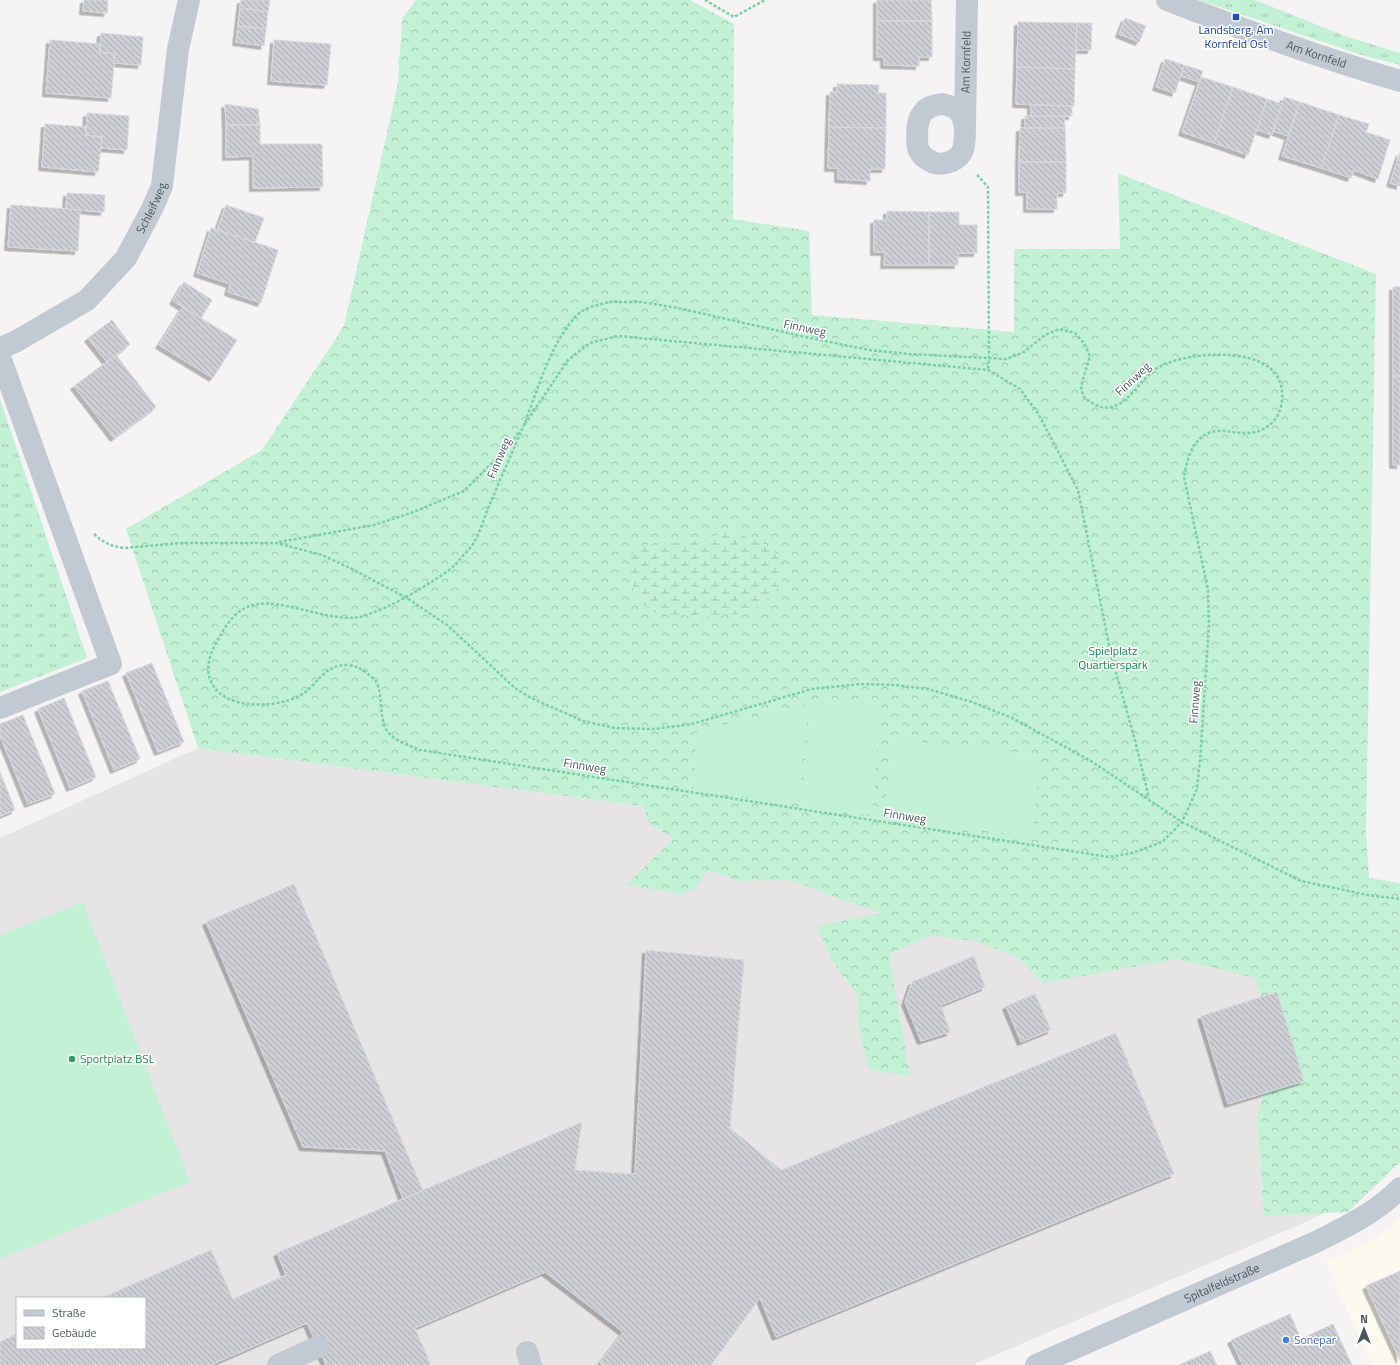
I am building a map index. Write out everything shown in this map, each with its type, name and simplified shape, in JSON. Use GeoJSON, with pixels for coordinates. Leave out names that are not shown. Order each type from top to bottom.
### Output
{"type":"FeatureCollection","features":[{"type":"Feature","properties":{"kind":"street","name":"Schleifweg"},"geometry":{"type":"LineString","coordinates":[[0,348],[14,342],[87,300],[126,258],[152,209],[162,186],[178,48],[188,0]]}},
{"type":"Feature","properties":{"kind":"street","name":"Am Kornfeld"},"geometry":{"type":"LineString","coordinates":[[965,124],[957,109],[950,105],[934,105],[928,108],[922,113],[917,127],[917,146],[920,153],[925,159],[932,163],[941,164],[949,163],[956,159],[962,152],[965,124],[968,0]]}},
{"type":"Feature","properties":{"kind":"street","name":"Am Kornfeld"},"geometry":{"type":"LineString","coordinates":[[1167,0],[1232,26],[1361,70],[1400,81]]}},
{"type":"Feature","properties":{"kind":"street"},"geometry":{"type":"LineString","coordinates":[[0,357],[111,664],[0,708]]}},
{"type":"Feature","properties":{"kind":"street","name":"Spitalfeldstraße"},"geometry":{"type":"LineString","coordinates":[[1036,1365],[1318,1241],[1362,1218],[1390,1198],[1400,1188]]}},
{"type":"Feature","properties":{"kind":"street"},"geometry":{"type":"LineString","coordinates":[[278,1365],[318,1348]]}},
{"type":"Feature","properties":{"kind":"path"},"geometry":{"type":"LineString","coordinates":[[705,0],[734,17],[765,0]]}},
{"type":"Feature","properties":{"kind":"path"},"geometry":{"type":"LineString","coordinates":[[959,155],[988,187],[990,358],[988,370]]}},
{"type":"Feature","properties":{"kind":"path","name":"Finnweg"},"geometry":{"type":"LineString","coordinates":[[609,302],[641,302],[678,308],[869,350],[908,354],[1006,359],[1024,352],[1045,335],[1059,329],[1075,333],[1084,343],[1090,356],[1081,386],[1083,396],[1091,403],[1104,408],[1115,406],[1124,400],[1145,377],[1162,365],[1184,358],[1209,354],[1231,354],[1253,359],[1271,368],[1280,381],[1282,397],[1280,411],[1271,424],[1259,431],[1245,434],[1215,431],[1203,436],[1194,445],[1187,460],[1184,476],[1208,590],[1209,624],[1197,789],[1182,822],[1162,842],[1132,853],[1109,857],[420,750],[394,738],[386,729],[381,713],[379,693],[375,679],[362,669],[351,665],[338,665],[326,671],[302,694],[287,701],[266,704],[245,703],[231,700],[221,695],[212,685],[208,674],[210,659],[215,645],[225,627],[237,613],[247,607],[260,603],[280,605],[336,618],[360,617],[407,598],[452,569],[473,544],[522,428],[548,363],[561,337],[578,315],[592,306],[609,302]]}},
{"type":"Feature","properties":{"kind":"path"},"geometry":{"type":"LineString","coordinates":[[90,531],[108,545],[125,548],[182,543],[276,543],[374,525],[411,513],[464,491],[506,448],[522,428],[568,360],[590,343],[618,336],[988,370],[1020,389],[1039,415],[1078,490],[1111,655],[1136,740],[1149,799]]}},
{"type":"Feature","properties":{"kind":"path"},"geometry":{"type":"LineString","coordinates":[[276,543],[322,555],[407,598],[447,625],[515,688],[529,697],[583,721],[615,728],[654,729],[692,724],[812,689],[860,684],[894,685],[928,689],[972,702],[1012,718],[1091,761],[1182,822],[1301,881],[1368,896],[1400,900]]}},
{"type":"Feature","properties":{"kind":"shaded area"},"geometry":{"type":"Polygon","coordinates":[[[198,748],[1400,905],[1354,1198],[1310,1220],[972,1365],[0,1365],[0,838],[198,748]]]}},
{"type":"Feature","properties":{"kind":"shaded area"},"geometry":{"type":"Polygon","coordinates":[[[1400,1219],[1400,1365],[1371,1365],[1326,1262],[1374,1239],[1400,1219]]]}},
{"type":"Feature","properties":{"kind":"green space","name":"Spielplatz Quartierspark"},"geometry":{"type":"Polygon","coordinates":[[[416,0],[690,0],[734,24],[733,219],[809,231],[812,315],[1014,332],[1014,249],[1120,249],[1118,173],[1376,274],[1366,833],[1369,878],[1400,883],[1400,1162],[1348,1212],[1264,1216],[1257,1116],[1279,1044],[1255,978],[1177,959],[1044,983],[1017,957],[979,942],[931,935],[889,954],[910,1076],[869,1069],[859,1028],[858,996],[831,959],[817,926],[882,913],[842,900],[791,880],[739,881],[708,870],[694,890],[681,894],[626,885],[674,839],[649,823],[643,806],[198,748],[126,529],[262,450],[344,326],[398,83],[398,61],[400,54],[402,19],[416,0]]]}},
{"type":"Feature","properties":{"kind":"green space"},"geometry":{"type":"Polygon","coordinates":[[[1199,0],[1255,0],[1345,36],[1400,53],[1400,65],[1358,54],[1199,0]]]}},
{"type":"Feature","properties":{"kind":"green space"},"geometry":{"type":"Polygon","coordinates":[[[0,399],[87,658],[0,692],[0,399]]]}},
{"type":"Feature","properties":{"kind":"green space"},"geometry":{"type":"Polygon","coordinates":[[[726,533],[739,534],[763,543],[777,554],[783,568],[780,585],[772,595],[750,613],[704,617],[656,613],[643,605],[634,593],[630,574],[629,558],[637,548],[656,543],[689,543],[726,533]]]}},
{"type":"Feature","properties":{"kind":"green space"},"geometry":{"type":"Polygon","coordinates":[[[854,700],[881,702],[872,815],[800,806],[812,705],[854,700]]]}},
{"type":"Feature","properties":{"kind":"green space"},"geometry":{"type":"Polygon","coordinates":[[[809,704],[797,804],[693,788],[697,732],[809,704]]]}},
{"type":"Feature","properties":{"kind":"green space"},"geometry":{"type":"Polygon","coordinates":[[[892,739],[1041,755],[1032,836],[884,820],[892,739]]]}},
{"type":"Feature","properties":{"kind":"green space","name":"Sportplatz BSL"},"geometry":{"type":"Polygon","coordinates":[[[83,902],[190,1182],[0,1259],[0,935],[83,902]]]}},
{"type":"Feature","properties":{"kind":"building"},"geometry":{"type":"Polygon","coordinates":[[[84,0],[108,0],[107,13],[83,11],[84,0]]]}},
{"type":"Feature","properties":{"kind":"building"},"geometry":{"type":"Polygon","coordinates":[[[241,0],[270,0],[268,12],[240,8],[241,0]]]}},
{"type":"Feature","properties":{"kind":"building"},"geometry":{"type":"Polygon","coordinates":[[[877,0],[931,0],[932,21],[877,21],[877,0]]]}},
{"type":"Feature","properties":{"kind":"building"},"geometry":{"type":"Polygon","coordinates":[[[240,8],[268,12],[266,29],[238,26],[240,8]]]}},
{"type":"Feature","properties":{"kind":"building"},"geometry":{"type":"Polygon","coordinates":[[[1125,18],[1146,26],[1139,42],[1119,34],[1125,18]]]}},
{"type":"Feature","properties":{"kind":"building"},"geometry":{"type":"Polygon","coordinates":[[[877,21],[932,21],[932,57],[919,57],[919,66],[884,65],[884,57],[877,57],[877,21]]]}},
{"type":"Feature","properties":{"kind":"building"},"geometry":{"type":"Polygon","coordinates":[[[1018,22],[1077,23],[1075,69],[1017,67],[1018,22]]]}},
{"type":"Feature","properties":{"kind":"building"},"geometry":{"type":"Polygon","coordinates":[[[1077,23],[1092,23],[1091,50],[1076,50],[1077,23]]]}},
{"type":"Feature","properties":{"kind":"building"},"geometry":{"type":"Polygon","coordinates":[[[238,26],[266,29],[264,46],[236,42],[238,26]]]}},
{"type":"Feature","properties":{"kind":"building"},"geometry":{"type":"Polygon","coordinates":[[[101,33],[143,37],[141,65],[114,63],[115,54],[100,52],[101,33]]]}},
{"type":"Feature","properties":{"kind":"building"},"geometry":{"type":"Polygon","coordinates":[[[50,40],[100,44],[100,52],[115,54],[111,98],[46,93],[50,40]]]}},
{"type":"Feature","properties":{"kind":"building"},"geometry":{"type":"Polygon","coordinates":[[[274,40],[331,44],[327,85],[271,81],[274,40]]]}},
{"type":"Feature","properties":{"kind":"building"},"geometry":{"type":"Polygon","coordinates":[[[1165,59],[1184,65],[1175,93],[1156,87],[1165,59]]]}},
{"type":"Feature","properties":{"kind":"building"},"geometry":{"type":"Polygon","coordinates":[[[1184,65],[1203,71],[1199,82],[1181,76],[1184,65]]]}},
{"type":"Feature","properties":{"kind":"building"},"geometry":{"type":"Polygon","coordinates":[[[1017,67],[1075,69],[1074,106],[1016,104],[1017,67]]]}},
{"type":"Feature","properties":{"kind":"building"},"geometry":{"type":"Polygon","coordinates":[[[1201,77],[1233,87],[1214,143],[1182,132],[1201,77]]]}},
{"type":"Feature","properties":{"kind":"building"},"geometry":{"type":"Polygon","coordinates":[[[837,84],[879,85],[878,93],[886,93],[886,128],[829,127],[830,92],[837,92],[837,84]]]}},
{"type":"Feature","properties":{"kind":"building"},"geometry":{"type":"Polygon","coordinates":[[[1233,87],[1267,99],[1248,155],[1214,143],[1233,87]]]}},
{"type":"Feature","properties":{"kind":"building"},"geometry":{"type":"Polygon","coordinates":[[[1284,97],[1300,102],[1288,136],[1273,131],[1284,97]]]}},
{"type":"Feature","properties":{"kind":"building"},"geometry":{"type":"Polygon","coordinates":[[[1267,99],[1282,104],[1272,135],[1257,130],[1267,99]]]}},
{"type":"Feature","properties":{"kind":"building"},"geometry":{"type":"Polygon","coordinates":[[[1300,102],[1339,115],[1321,168],[1282,156],[1300,102]]]}},
{"type":"Feature","properties":{"kind":"building"},"geometry":{"type":"Polygon","coordinates":[[[225,104],[258,109],[260,125],[226,125],[225,104]]]}},
{"type":"Feature","properties":{"kind":"building"},"geometry":{"type":"Polygon","coordinates":[[[1031,105],[1072,106],[1072,116],[1031,116],[1031,105]]]}},
{"type":"Feature","properties":{"kind":"building"},"geometry":{"type":"Polygon","coordinates":[[[87,113],[129,116],[127,150],[101,148],[102,137],[86,135],[87,113]]]}},
{"type":"Feature","properties":{"kind":"building"},"geometry":{"type":"Polygon","coordinates":[[[1339,115],[1369,124],[1366,132],[1390,140],[1378,179],[1354,170],[1351,178],[1321,168],[1339,115]]]}},
{"type":"Feature","properties":{"kind":"building"},"geometry":{"type":"Polygon","coordinates":[[[1025,116],[1064,116],[1065,128],[1025,128],[1025,116]]]}},
{"type":"Feature","properties":{"kind":"building"},"geometry":{"type":"Polygon","coordinates":[[[45,124],[86,127],[86,135],[102,137],[98,172],[42,167],[45,124]]]}},
{"type":"Feature","properties":{"kind":"building"},"geometry":{"type":"Polygon","coordinates":[[[226,125],[260,125],[260,144],[322,144],[323,187],[253,188],[253,156],[226,157],[226,125]]]}},
{"type":"Feature","properties":{"kind":"building"},"geometry":{"type":"Polygon","coordinates":[[[829,127],[886,128],[885,169],[870,169],[870,181],[838,179],[838,168],[828,168],[829,127]]]}},
{"type":"Feature","properties":{"kind":"building"},"geometry":{"type":"Polygon","coordinates":[[[1020,128],[1065,128],[1066,162],[1019,162],[1020,128]]]}},
{"type":"Feature","properties":{"kind":"building"},"geometry":{"type":"Polygon","coordinates":[[[1400,152],[1400,186],[1390,183],[1400,152]]]}},
{"type":"Feature","properties":{"kind":"building"},"geometry":{"type":"Polygon","coordinates":[[[1019,162],[1066,162],[1066,193],[1057,193],[1057,209],[1027,209],[1027,192],[1019,192],[1019,162]]]}},
{"type":"Feature","properties":{"kind":"building"},"geometry":{"type":"Polygon","coordinates":[[[67,193],[105,195],[104,212],[66,209],[67,193]]]}},
{"type":"Feature","properties":{"kind":"building"},"geometry":{"type":"Polygon","coordinates":[[[11,205],[80,210],[78,251],[8,247],[11,205]]]}},
{"type":"Feature","properties":{"kind":"building"},"geometry":{"type":"Polygon","coordinates":[[[226,205],[264,218],[255,242],[217,230],[226,205]]]}},
{"type":"Feature","properties":{"kind":"building"},"geometry":{"type":"Polygon","coordinates":[[[887,211],[929,212],[929,265],[884,265],[885,252],[874,252],[874,220],[887,220],[887,211]]]}},
{"type":"Feature","properties":{"kind":"building"},"geometry":{"type":"Polygon","coordinates":[[[929,212],[959,212],[959,225],[977,225],[977,253],[958,253],[958,265],[929,265],[929,212]]]}},
{"type":"Feature","properties":{"kind":"building"},"geometry":{"type":"Polygon","coordinates":[[[211,228],[278,250],[261,303],[228,292],[230,284],[197,273],[211,228]]]}},
{"type":"Feature","properties":{"kind":"building"},"geometry":{"type":"Polygon","coordinates":[[[184,282],[212,300],[201,318],[173,301],[184,282]]]}},
{"type":"Feature","properties":{"kind":"building"},"geometry":{"type":"Polygon","coordinates":[[[1393,287],[1400,287],[1400,376],[1393,376],[1393,287]]]}},
{"type":"Feature","properties":{"kind":"building"},"geometry":{"type":"Polygon","coordinates":[[[183,307],[237,340],[213,378],[159,345],[183,307]]]}},
{"type":"Feature","properties":{"kind":"building"},"geometry":{"type":"Polygon","coordinates":[[[112,320],[130,344],[107,362],[88,338],[112,320]]]}},
{"type":"Feature","properties":{"kind":"building"},"geometry":{"type":"Polygon","coordinates":[[[116,355],[156,407],[114,438],[74,386],[116,355]]]}},
{"type":"Feature","properties":{"kind":"building"},"geometry":{"type":"Polygon","coordinates":[[[1393,376],[1400,376],[1400,465],[1393,465],[1393,376]]]}},
{"type":"Feature","properties":{"kind":"building"},"geometry":{"type":"Polygon","coordinates":[[[152,663],[184,742],[158,752],[126,673],[152,663]]]}},
{"type":"Feature","properties":{"kind":"building"},"geometry":{"type":"Polygon","coordinates":[[[108,681],[140,759],[114,770],[82,691],[108,681]]]}},
{"type":"Feature","properties":{"kind":"building"},"geometry":{"type":"Polygon","coordinates":[[[64,698],[96,777],[70,788],[38,709],[64,698]]]}},
{"type":"Feature","properties":{"kind":"building"},"geometry":{"type":"Polygon","coordinates":[[[23,715],[55,794],[28,804],[0,735],[0,724],[23,715]]]}},
{"type":"Feature","properties":{"kind":"building"},"geometry":{"type":"Polygon","coordinates":[[[0,772],[15,810],[0,816],[0,772]]]}},
{"type":"Feature","properties":{"kind":"building"},"geometry":{"type":"Polygon","coordinates":[[[294,884],[423,1191],[403,1199],[385,1151],[303,1147],[206,922],[294,884]]]}},
{"type":"Feature","properties":{"kind":"building"},"geometry":{"type":"Polygon","coordinates":[[[646,950],[744,960],[730,1128],[781,1170],[1116,1033],[1174,1174],[776,1337],[760,1298],[711,1365],[605,1365],[600,1363],[623,1332],[545,1272],[415,1328],[431,1365],[326,1365],[307,1323],[211,1365],[0,1365],[0,1342],[16,1334],[16,1349],[146,1349],[146,1297],[103,1297],[211,1250],[233,1299],[286,1275],[277,1253],[582,1122],[575,1170],[635,1174],[646,950]]]}},
{"type":"Feature","properties":{"kind":"building"},"geometry":{"type":"Polygon","coordinates":[[[974,956],[985,987],[941,1005],[950,1032],[921,1041],[905,1002],[912,982],[974,956]]]}},
{"type":"Feature","properties":{"kind":"building"},"geometry":{"type":"Polygon","coordinates":[[[1277,992],[1304,1081],[1228,1104],[1201,1016],[1277,992]]]}},
{"type":"Feature","properties":{"kind":"building"},"geometry":{"type":"Polygon","coordinates":[[[1035,994],[1051,1030],[1021,1042],[1006,1006],[1035,994]]]}},
{"type":"Feature","properties":{"kind":"building"},"geometry":{"type":"Polygon","coordinates":[[[1400,1271],[1400,1360],[1366,1286],[1400,1271]]]}},
{"type":"Feature","properties":{"kind":"building","name":"Sonepar"},"geometry":{"type":"Polygon","coordinates":[[[1290,1314],[1301,1339],[1333,1324],[1352,1365],[1243,1365],[1231,1340],[1290,1314]]]}},
{"type":"Feature","properties":{"kind":"building"},"geometry":{"type":"Polygon","coordinates":[[[1210,1351],[1217,1365],[1179,1365],[1210,1351]]]}},
{"type":"Feature","properties":{"kind":"place","name":"Landsberg, Am Kornfeld Ost"},"geometry":{"type":"Point","coordinates":[1236,17]}},
{"type":"Feature","properties":{"kind":"place","name":"Sportplatz BSL"},"geometry":{"type":"Point","coordinates":[72,1059]}},
{"type":"Feature","properties":{"kind":"place","name":"Sonepar"},"geometry":{"type":"Point","coordinates":[1286,1340]}}]}
